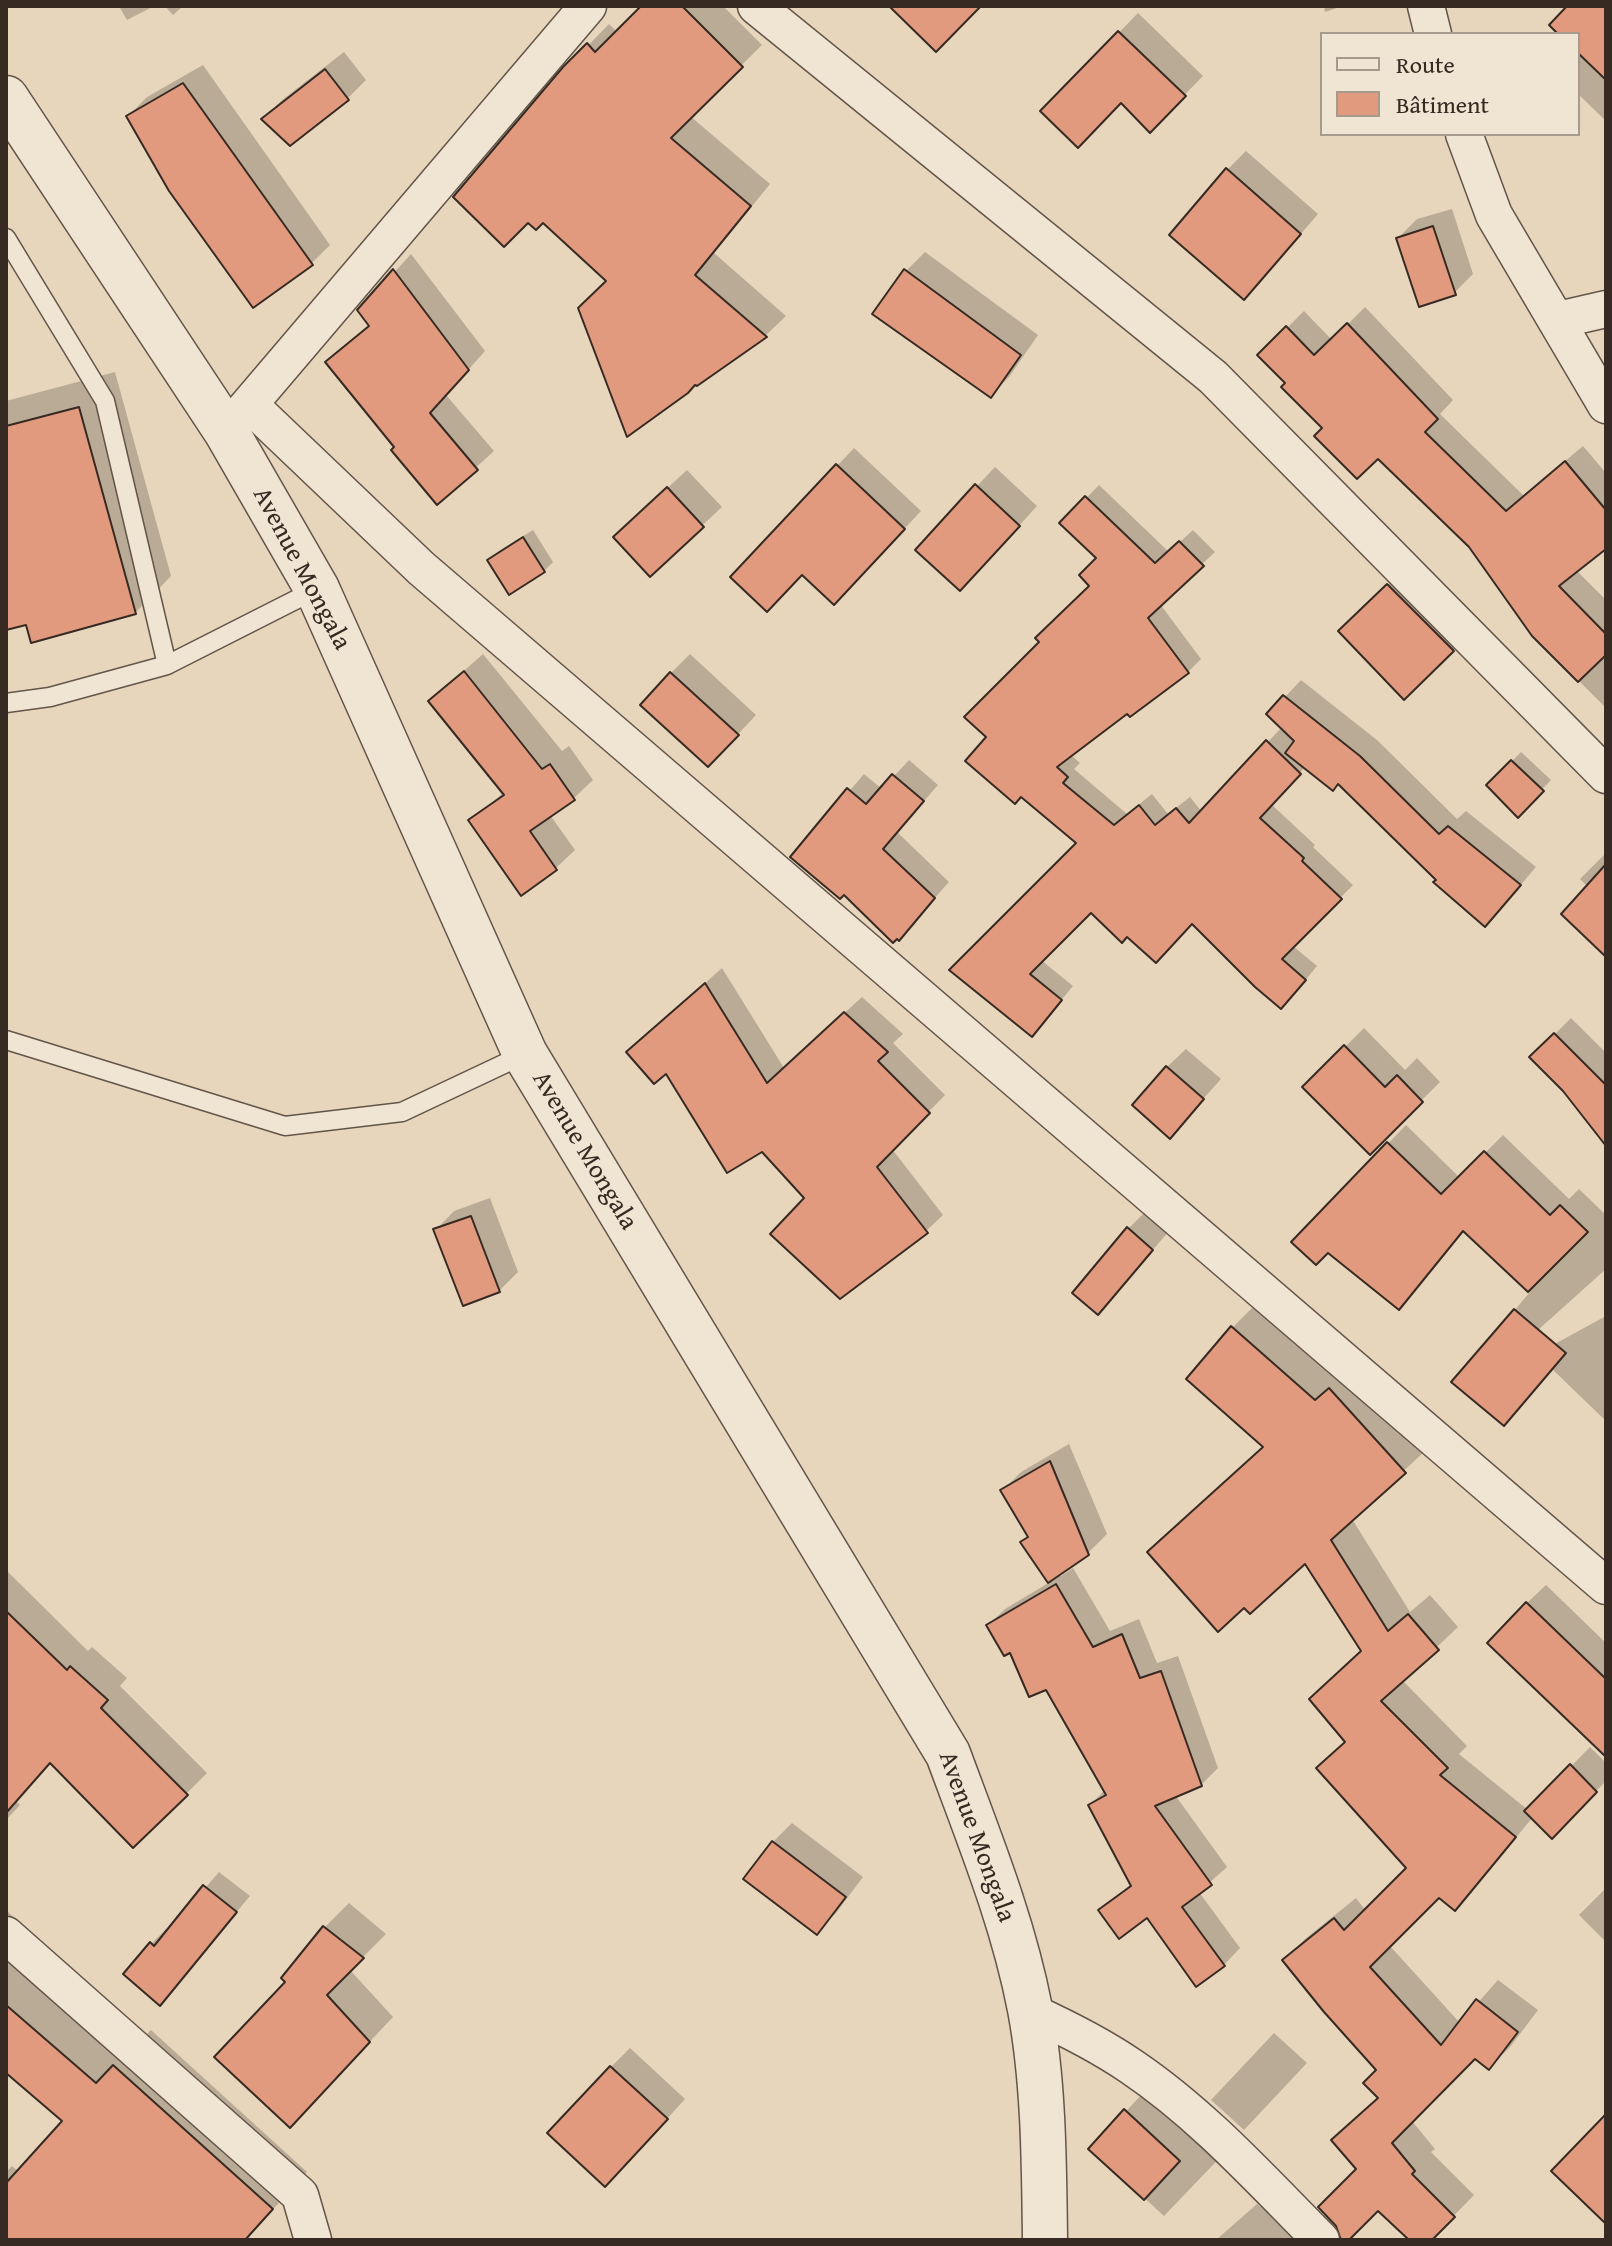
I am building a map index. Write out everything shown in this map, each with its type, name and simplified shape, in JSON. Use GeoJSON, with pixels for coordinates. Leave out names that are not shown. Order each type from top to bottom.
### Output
{"type":"FeatureCollection","features":[{"type":"Feature","properties":{"kind":"street"},"geometry":{"type":"LineString","coordinates":[[588,6],[238,418],[421,568],[1606,1586]]}},
{"type":"Feature","properties":{"kind":"street"},"geometry":{"type":"LineString","coordinates":[[756,6],[1213,377],[1606,775]]}},
{"type":"Feature","properties":{"kind":"street"},"geometry":{"type":"LineString","coordinates":[[1426,6],[1432,32]]}},
{"type":"Feature","properties":{"kind":"street","name":"Avenue Mongala"},"geometry":{"type":"LineString","coordinates":[[6,98],[238,418],[525,1054],[948,1754],[991,1871],[1016,1950],[1031,2012],[1044,2139],[1045,2240]]}},
{"type":"Feature","properties":{"kind":"street"},"geometry":{"type":"LineString","coordinates":[[1465,136],[1494,215],[1606,405]]}},
{"type":"Feature","properties":{"kind":"street"},"geometry":{"type":"LineString","coordinates":[[1558,320],[1606,309]]}},
{"type":"Feature","properties":{"kind":"street"},"geometry":{"type":"LineString","coordinates":[[6,1935],[300,2195],[313,2240]]}},
{"type":"Feature","properties":{"kind":"street"},"geometry":{"type":"LineString","coordinates":[[1031,2012],[1081,2035],[1134,2068],[1217,2136],[1321,2240]]}},
{"type":"Feature","properties":{"kind":"lane"},"geometry":{"type":"LineString","coordinates":[[6,238],[105,401],[167,665]]}},
{"type":"Feature","properties":{"kind":"lane"},"geometry":{"type":"LineString","coordinates":[[6,703],[50,697],[167,665],[317,589]]}},
{"type":"Feature","properties":{"kind":"lane"},"geometry":{"type":"LineString","coordinates":[[6,1040],[285,1126],[402,1112],[525,1054]]}},
{"type":"Feature","properties":{"kind":"building"},"geometry":{"type":"Polygon","coordinates":[[[641,6],[682,6],[743,67],[671,138],[751,206],[695,275],[767,337],[695,385],[627,437],[578,308],[606,281],[543,223],[536,230],[528,223],[504,247],[453,197],[563,67],[587,43],[595,52],[641,6]]]}},
{"type":"Feature","properties":{"kind":"building"},"geometry":{"type":"Polygon","coordinates":[[[889,6],[981,6],[936,52],[889,6]]]}},
{"type":"Feature","properties":{"kind":"building"},"geometry":{"type":"Polygon","coordinates":[[[1567,6],[1606,6],[1606,80],[1580,55],[1580,32],[1556,32],[1549,25],[1567,6]]]}},
{"type":"Feature","properties":{"kind":"building"},"geometry":{"type":"Polygon","coordinates":[[[1118,31],[1186,96],[1150,133],[1121,103],[1078,148],[1040,111],[1118,31]]]}},
{"type":"Feature","properties":{"kind":"building"},"geometry":{"type":"Polygon","coordinates":[[[325,69],[349,100],[290,146],[261,119],[325,69]]]}},
{"type":"Feature","properties":{"kind":"building"},"geometry":{"type":"Polygon","coordinates":[[[183,83],[313,265],[253,308],[169,191],[126,116],[183,83]]]}},
{"type":"Feature","properties":{"kind":"building"},"geometry":{"type":"Polygon","coordinates":[[[1226,168],[1301,234],[1244,300],[1169,235],[1226,168]]]}},
{"type":"Feature","properties":{"kind":"building"},"geometry":{"type":"Polygon","coordinates":[[[1433,226],[1456,295],[1419,307],[1396,238],[1433,226]]]}},
{"type":"Feature","properties":{"kind":"building"},"geometry":{"type":"Polygon","coordinates":[[[393,269],[469,370],[430,413],[478,470],[437,505],[325,362],[369,326],[357,310],[393,269]]]}},
{"type":"Feature","properties":{"kind":"building"},"geometry":{"type":"Polygon","coordinates":[[[904,269],[1021,355],[991,398],[872,314],[904,269]]]}},
{"type":"Feature","properties":{"kind":"building"},"geometry":{"type":"Polygon","coordinates":[[[1347,323],[1438,419],[1425,432],[1506,511],[1565,461],[1606,510],[1606,549],[1559,586],[1606,634],[1606,655],[1578,682],[1532,636],[1469,547],[1378,459],[1357,479],[1314,436],[1322,428],[1281,387],[1285,383],[1257,355],[1286,326],[1314,355],[1347,323]]]}},
{"type":"Feature","properties":{"kind":"building"},"geometry":{"type":"Polygon","coordinates":[[[79,407],[136,614],[31,643],[26,625],[6,630],[6,426],[79,407]]]}},
{"type":"Feature","properties":{"kind":"building"},"geometry":{"type":"Polygon","coordinates":[[[836,464],[905,529],[834,605],[802,575],[767,612],[730,577],[836,464]]]}},
{"type":"Feature","properties":{"kind":"building"},"geometry":{"type":"Polygon","coordinates":[[[975,484],[1020,526],[960,591],[915,550],[975,484]]]}},
{"type":"Feature","properties":{"kind":"building"},"geometry":{"type":"Polygon","coordinates":[[[667,487],[704,527],[650,577],[613,537],[667,487]]]}},
{"type":"Feature","properties":{"kind":"building"},"geometry":{"type":"Polygon","coordinates":[[[1085,496],[1155,563],[1179,541],[1204,566],[1148,618],[1189,673],[1130,717],[1127,714],[1057,767],[1068,777],[1063,783],[1114,825],[1139,805],[1155,825],[1176,808],[1189,823],[1266,740],[1301,774],[1260,818],[1304,858],[1302,861],[1342,899],[1282,959],[1306,980],[1281,1009],[1192,924],[1156,963],[1127,937],[1122,943],[1091,913],[1030,974],[1062,1000],[1032,1037],[949,970],[1076,843],[1021,797],[1015,804],[965,761],[986,737],[964,717],[1039,642],[1035,638],[1089,586],[1079,575],[1096,558],[1059,523],[1085,496]]]}},
{"type":"Feature","properties":{"kind":"building"},"geometry":{"type":"Polygon","coordinates":[[[523,537],[545,572],[509,595],[487,560],[523,537]]]}},
{"type":"Feature","properties":{"kind":"building"},"geometry":{"type":"Polygon","coordinates":[[[1387,584],[1454,651],[1404,700],[1338,631],[1387,584]]]}},
{"type":"Feature","properties":{"kind":"building"},"geometry":{"type":"Polygon","coordinates":[[[464,671],[542,769],[550,764],[575,800],[530,831],[557,870],[521,896],[468,820],[504,795],[428,701],[464,671]]]}},
{"type":"Feature","properties":{"kind":"building"},"geometry":{"type":"Polygon","coordinates":[[[670,672],[739,735],[708,767],[640,705],[670,672]]]}},
{"type":"Feature","properties":{"kind":"building"},"geometry":{"type":"Polygon","coordinates":[[[1283,695],[1360,756],[1439,834],[1448,826],[1521,885],[1485,927],[1433,882],[1436,880],[1338,784],[1333,791],[1285,753],[1294,741],[1266,714],[1283,695]]]}},
{"type":"Feature","properties":{"kind":"building"},"geometry":{"type":"Polygon","coordinates":[[[1511,760],[1544,791],[1518,818],[1486,785],[1511,760]]]}},
{"type":"Feature","properties":{"kind":"building"},"geometry":{"type":"Polygon","coordinates":[[[892,774],[924,801],[883,849],[935,898],[899,941],[897,939],[893,943],[844,895],[840,899],[790,857],[847,788],[866,804],[892,774]]]}},
{"type":"Feature","properties":{"kind":"building"},"geometry":{"type":"Polygon","coordinates":[[[1606,864],[1606,957],[1561,914],[1606,864]]]}},
{"type":"Feature","properties":{"kind":"building"},"geometry":{"type":"Polygon","coordinates":[[[705,983],[767,1083],[844,1012],[888,1052],[878,1061],[930,1113],[877,1167],[928,1233],[840,1299],[770,1234],[804,1198],[762,1152],[727,1173],[666,1074],[654,1084],[626,1052],[705,983]]]}},
{"type":"Feature","properties":{"kind":"building"},"geometry":{"type":"Polygon","coordinates":[[[1554,1033],[1606,1085],[1606,1146],[1563,1091],[1529,1057],[1554,1033]]]}},
{"type":"Feature","properties":{"kind":"building"},"geometry":{"type":"Polygon","coordinates":[[[1344,1045],[1385,1087],[1397,1075],[1423,1102],[1370,1155],[1302,1087],[1344,1045]]]}},
{"type":"Feature","properties":{"kind":"building"},"geometry":{"type":"Polygon","coordinates":[[[1166,1066],[1204,1099],[1170,1139],[1132,1105],[1166,1066]]]}},
{"type":"Feature","properties":{"kind":"building"},"geometry":{"type":"Polygon","coordinates":[[[1387,1142],[1441,1194],[1484,1151],[1550,1215],[1560,1205],[1588,1232],[1528,1292],[1463,1231],[1399,1310],[1328,1253],[1316,1265],[1291,1242],[1387,1142]]]}},
{"type":"Feature","properties":{"kind":"building"},"geometry":{"type":"Polygon","coordinates":[[[471,1216],[500,1292],[463,1306],[433,1229],[471,1216]]]}},
{"type":"Feature","properties":{"kind":"building"},"geometry":{"type":"Polygon","coordinates":[[[1127,1227],[1153,1250],[1098,1315],[1072,1293],[1127,1227]]]}},
{"type":"Feature","properties":{"kind":"building"},"geometry":{"type":"Polygon","coordinates":[[[1514,1309],[1566,1353],[1504,1426],[1451,1382],[1514,1309]]]}},
{"type":"Feature","properties":{"kind":"building"},"geometry":{"type":"Polygon","coordinates":[[[1231,1326],[1315,1400],[1329,1388],[1406,1473],[1331,1540],[1388,1631],[1408,1614],[1439,1650],[1381,1701],[1448,1768],[1440,1775],[1516,1837],[1455,1911],[1439,1898],[1370,1967],[1441,2045],[1476,1999],[1518,2032],[1489,2070],[1475,2059],[1392,2143],[1415,2171],[1412,2174],[1455,2217],[1432,2240],[1409,2240],[1378,2211],[1349,2240],[1341,2240],[1336,2226],[1318,2207],[1356,2169],[1331,2140],[1378,2098],[1363,2083],[1376,2070],[1282,1960],[1334,1918],[1344,1930],[1406,1868],[1316,1768],[1345,1742],[1309,1699],[1361,1651],[1305,1564],[1250,1614],[1244,1608],[1218,1632],[1147,1552],[1263,1447],[1186,1379],[1231,1326]]]}},
{"type":"Feature","properties":{"kind":"building"},"geometry":{"type":"Polygon","coordinates":[[[1050,1461],[1089,1555],[1048,1583],[1020,1542],[1028,1537],[1000,1490],[1050,1461]]]}},
{"type":"Feature","properties":{"kind":"building"},"geometry":{"type":"Polygon","coordinates":[[[1056,1584],[1093,1647],[1122,1634],[1140,1678],[1161,1671],[1202,1786],[1155,1806],[1212,1885],[1182,1907],[1225,1966],[1196,1987],[1147,1918],[1119,1939],[1098,1910],[1131,1886],[1088,1805],[1106,1795],[1046,1690],[1029,1697],[1010,1653],[1004,1656],[986,1625],[1056,1584]]]}},
{"type":"Feature","properties":{"kind":"building"},"geometry":{"type":"Polygon","coordinates":[[[1526,1602],[1606,1679],[1606,1757],[1487,1643],[1526,1602]]]}},
{"type":"Feature","properties":{"kind":"building"},"geometry":{"type":"Polygon","coordinates":[[[6,1611],[67,1670],[70,1666],[108,1700],[101,1708],[188,1795],[133,1848],[50,1763],[6,1813],[6,1611]]]}},
{"type":"Feature","properties":{"kind":"building"},"geometry":{"type":"Polygon","coordinates":[[[1570,1764],[1597,1792],[1552,1839],[1524,1811],[1570,1764]]]}},
{"type":"Feature","properties":{"kind":"building"},"geometry":{"type":"Polygon","coordinates":[[[772,1841],[846,1897],[817,1935],[743,1879],[772,1841]]]}},
{"type":"Feature","properties":{"kind":"building"},"geometry":{"type":"Polygon","coordinates":[[[203,1885],[237,1912],[160,2006],[123,1974],[150,1942],[154,1946],[203,1885]]]}},
{"type":"Feature","properties":{"kind":"building"},"geometry":{"type":"Polygon","coordinates":[[[323,1926],[364,1958],[327,1995],[370,2042],[290,2128],[214,2057],[285,1982],[281,1978],[323,1926]]]}},
{"type":"Feature","properties":{"kind":"building"},"geometry":{"type":"Polygon","coordinates":[[[6,2005],[96,2083],[113,2065],[273,2209],[245,2240],[6,2240],[6,2183],[62,2121],[6,2073],[6,2005]]]}},
{"type":"Feature","properties":{"kind":"building"},"geometry":{"type":"Polygon","coordinates":[[[610,2066],[668,2119],[605,2187],[547,2133],[610,2066]]]}},
{"type":"Feature","properties":{"kind":"building"},"geometry":{"type":"Polygon","coordinates":[[[1124,2109],[1180,2161],[1144,2200],[1088,2149],[1124,2109]]]}},
{"type":"Feature","properties":{"kind":"building"},"geometry":{"type":"Polygon","coordinates":[[[1606,2114],[1606,2224],[1551,2171],[1606,2114]]]}}]}
